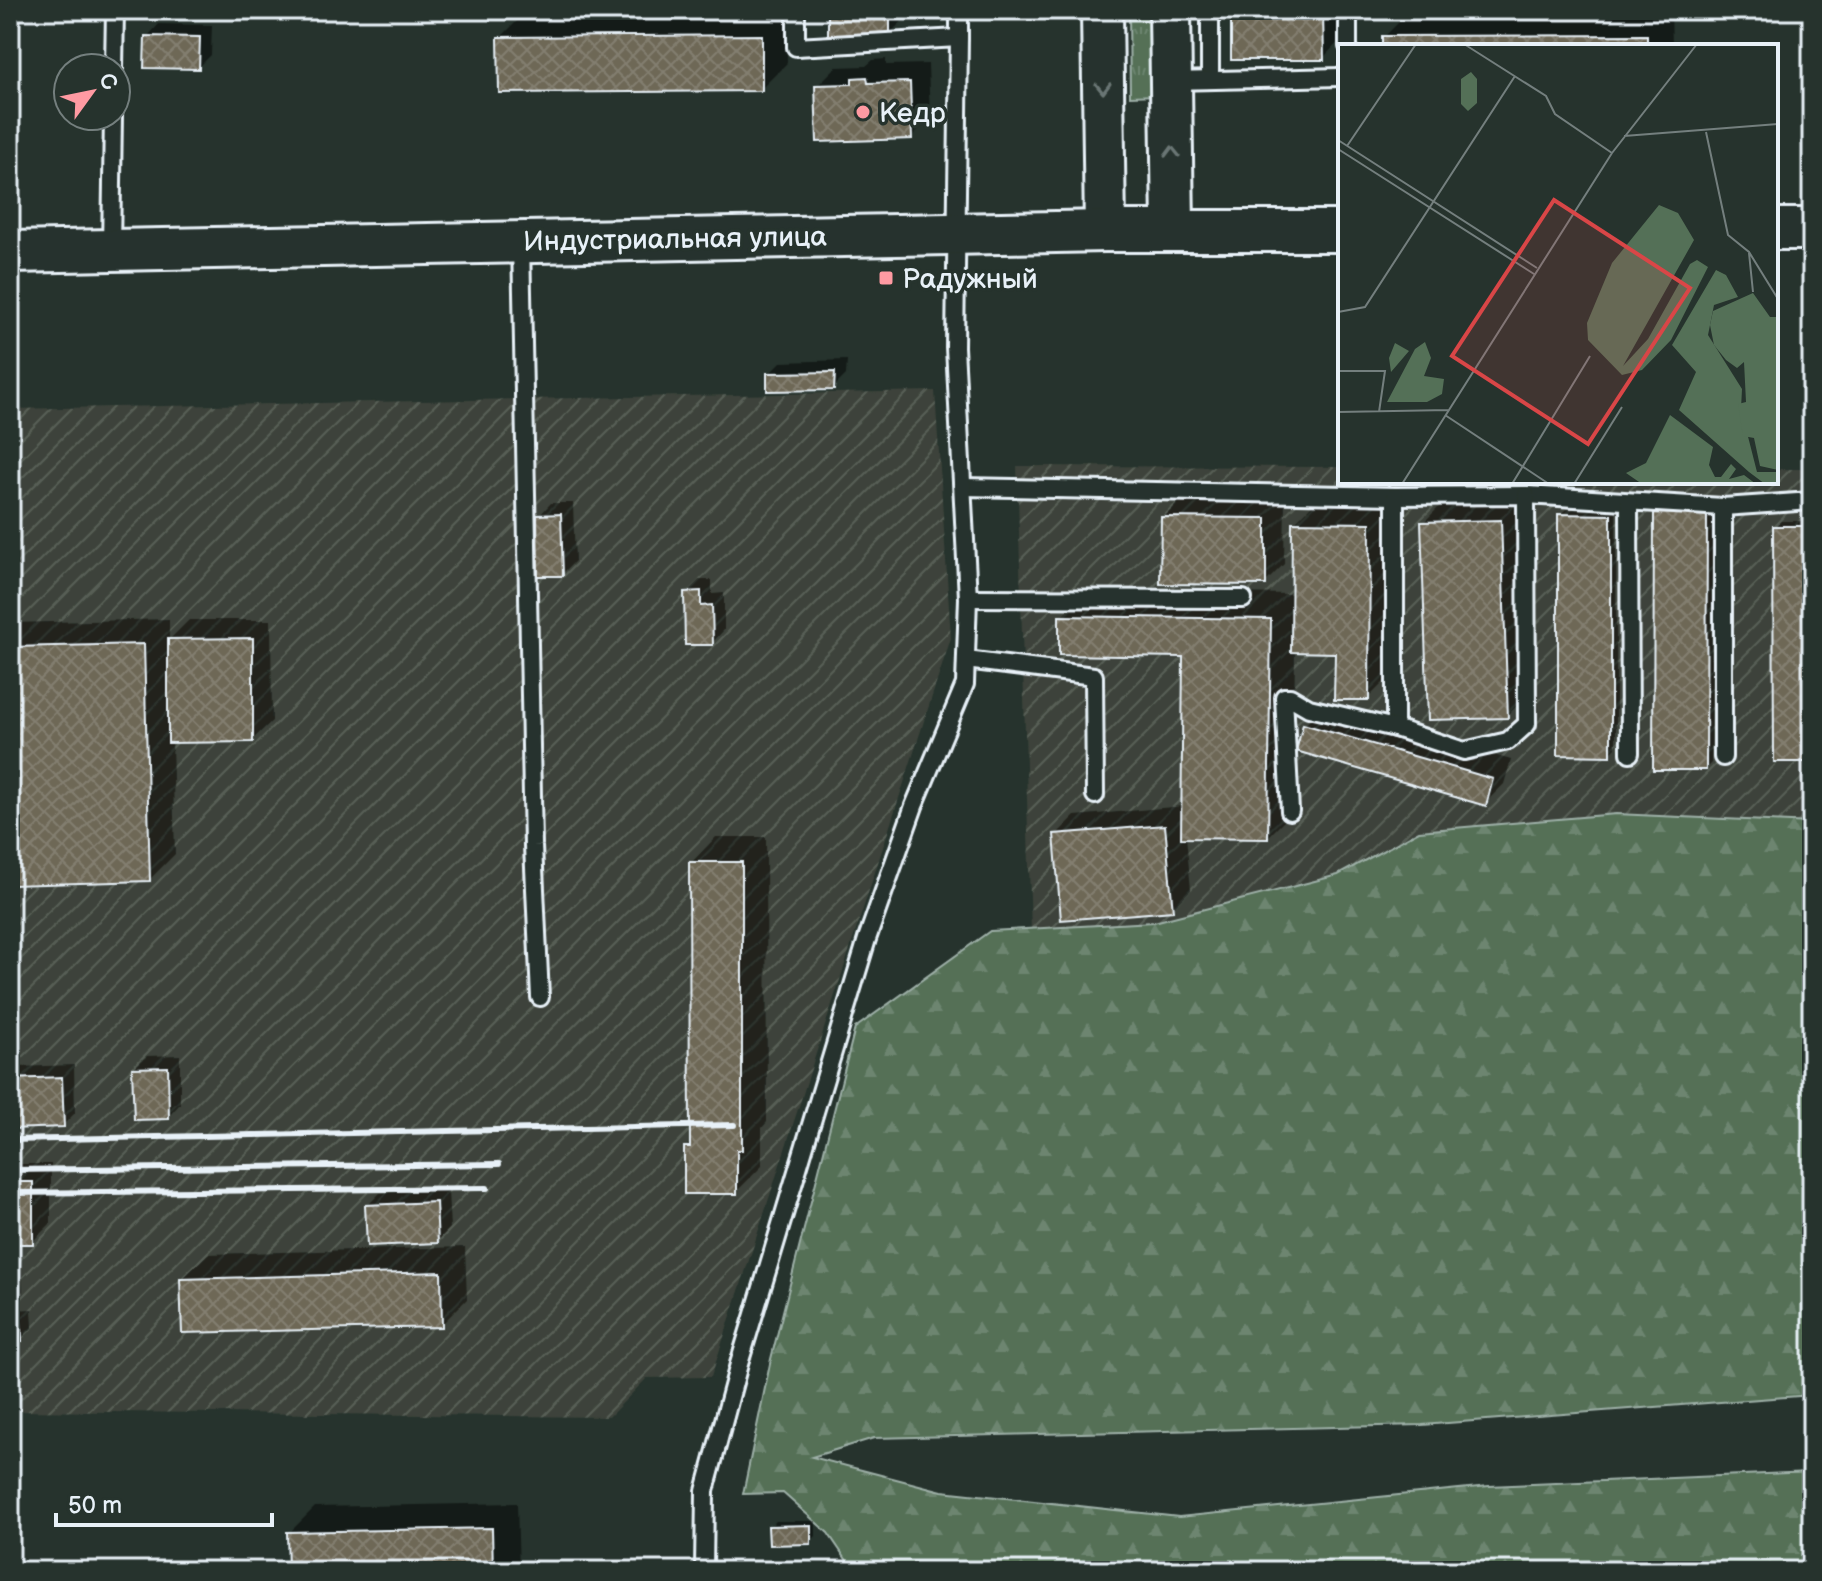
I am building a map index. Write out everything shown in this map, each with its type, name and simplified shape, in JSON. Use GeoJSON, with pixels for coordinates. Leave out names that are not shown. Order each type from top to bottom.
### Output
{"type":"FeatureCollection","features":[{"type":"Feature","properties":{"kind":"street"},"geometry":{"type":"LineString","coordinates":[[1102,10],[1105,231]]}},
{"type":"Feature","properties":{"kind":"street"},"geometry":{"type":"LineString","coordinates":[[1170,10],[1173,230]]}},
{"type":"Feature","properties":{"kind":"street"},"geometry":{"type":"LineString","coordinates":[[1778,229],[1812,229]]}},
{"type":"Feature","properties":{"kind":"street","name":"Индустриальная улица"},"geometry":{"type":"LineString","coordinates":[[10,252],[1105,231],[1338,231]]}},
{"type":"Feature","properties":{"kind":"lane"},"geometry":{"type":"LineString","coordinates":[[114,52],[115,10]]}},
{"type":"Feature","properties":{"kind":"lane"},"geometry":{"type":"LineString","coordinates":[[796,10],[796,47],[959,38]]}},
{"type":"Feature","properties":{"kind":"lane"},"geometry":{"type":"LineString","coordinates":[[704,1571],[705,1491],[739,1364],[867,939],[914,806],[965,684],[968,598],[955,347],[959,10]]}},
{"type":"Feature","properties":{"kind":"lane"},"geometry":{"type":"LineString","coordinates":[[1210,10],[1210,80]]}},
{"type":"Feature","properties":{"kind":"lane"},"geometry":{"type":"LineString","coordinates":[[1348,10],[1348,44]]}},
{"type":"Feature","properties":{"kind":"lane"},"geometry":{"type":"LineString","coordinates":[[1171,81],[1338,77]]}},
{"type":"Feature","properties":{"kind":"lane"},"geometry":{"type":"LineString","coordinates":[[111,249],[113,132]]}},
{"type":"Feature","properties":{"kind":"lane"},"geometry":{"type":"LineString","coordinates":[[520,241],[533,846],[540,997]]}},
{"type":"Feature","properties":{"kind":"lane"},"geometry":{"type":"LineString","coordinates":[[963,487],[1395,496],[1526,495],[1723,507],[1812,501]]}},
{"type":"Feature","properties":{"kind":"lane"},"geometry":{"type":"LineString","coordinates":[[1290,811],[1284,697],[1290,697],[1309,708],[1395,728],[1464,751],[1508,741],[1527,724],[1526,495]]}},
{"type":"Feature","properties":{"kind":"lane"},"geometry":{"type":"LineString","coordinates":[[1395,496],[1395,728]]}},
{"type":"Feature","properties":{"kind":"lane"},"geometry":{"type":"LineString","coordinates":[[1629,503],[1630,753]]}},
{"type":"Feature","properties":{"kind":"lane"},"geometry":{"type":"LineString","coordinates":[[1723,507],[1723,757]]}},
{"type":"Feature","properties":{"kind":"lane"},"geometry":{"type":"LineString","coordinates":[[968,598],[1243,599]]}},
{"type":"Feature","properties":{"kind":"lane"},"geometry":{"type":"LineString","coordinates":[[966,660],[1094,676],[1095,795]]}},
{"type":"Feature","properties":{"kind":"shaded area"},"geometry":{"type":"Polygon","coordinates":[[[935,391],[951,638],[711,1377],[647,1378],[609,1417],[10,1411],[10,409],[935,391]]]}},
{"type":"Feature","properties":{"kind":"shaded area"},"geometry":{"type":"Polygon","coordinates":[[[1017,466],[1338,467],[1338,484],[1778,484],[1778,469],[1812,469],[1812,838],[1032,966],[1017,466]]]}},
{"type":"Feature","properties":{"kind":"green space"},"geometry":{"type":"Polygon","coordinates":[[[1129,10],[1156,10],[1158,95],[1130,96],[1129,10]]]}},
{"type":"Feature","properties":{"kind":"green space"},"geometry":{"type":"Polygon","coordinates":[[[1616,814],[1812,823],[1812,1395],[1422,1425],[874,1438],[812,1457],[942,1491],[1179,1517],[1489,1486],[1812,1472],[1812,1571],[854,1571],[828,1533],[783,1493],[743,1494],[771,1359],[855,1028],[990,931],[1154,922],[1338,875],[1419,831],[1616,814]]]}},
{"type":"Feature","properties":{"kind":"building"},"geometry":{"type":"Polygon","coordinates":[[[828,10],[890,10],[890,36],[828,37],[828,10]]]}},
{"type":"Feature","properties":{"kind":"building"},"geometry":{"type":"Polygon","coordinates":[[[1231,10],[1323,12],[1324,60],[1231,60],[1231,10]]]}},
{"type":"Feature","properties":{"kind":"building"},"geometry":{"type":"Polygon","coordinates":[[[762,35],[762,91],[499,93],[498,37],[762,35]]]}},
{"type":"Feature","properties":{"kind":"building"},"geometry":{"type":"Polygon","coordinates":[[[1647,35],[1647,44],[1382,44],[1382,36],[1647,35]]]}},
{"type":"Feature","properties":{"kind":"building"},"geometry":{"type":"Polygon","coordinates":[[[145,36],[200,37],[199,69],[144,68],[145,36]]]}},
{"type":"Feature","properties":{"kind":"building","name":"Кедр"},"geometry":{"type":"Polygon","coordinates":[[[867,77],[868,83],[910,82],[912,139],[817,142],[815,85],[852,84],[852,78],[867,77]]]}},
{"type":"Feature","properties":{"kind":"building"},"geometry":{"type":"Polygon","coordinates":[[[835,372],[834,390],[767,391],[767,373],[835,372]]]}},
{"type":"Feature","properties":{"kind":"building"},"geometry":{"type":"Polygon","coordinates":[[[1654,513],[1707,514],[1706,770],[1653,770],[1654,513]]]}},
{"type":"Feature","properties":{"kind":"building"},"geometry":{"type":"Polygon","coordinates":[[[561,514],[563,576],[538,576],[537,515],[561,514]]]}},
{"type":"Feature","properties":{"kind":"building"},"geometry":{"type":"Polygon","coordinates":[[[1558,514],[1611,515],[1611,756],[1558,755],[1558,514]]]}},
{"type":"Feature","properties":{"kind":"building"},"geometry":{"type":"Polygon","coordinates":[[[1161,517],[1266,518],[1266,585],[1160,584],[1161,517]]]}},
{"type":"Feature","properties":{"kind":"building"},"geometry":{"type":"Polygon","coordinates":[[[1501,520],[1508,718],[1428,720],[1421,522],[1501,520]]]}},
{"type":"Feature","properties":{"kind":"building"},"geometry":{"type":"Polygon","coordinates":[[[1292,522],[1370,523],[1369,700],[1334,700],[1335,653],[1291,652],[1292,522]]]}},
{"type":"Feature","properties":{"kind":"building"},"geometry":{"type":"Polygon","coordinates":[[[1773,526],[1812,526],[1812,762],[1774,762],[1773,526]]]}},
{"type":"Feature","properties":{"kind":"building"},"geometry":{"type":"Polygon","coordinates":[[[701,591],[701,606],[712,605],[713,645],[685,645],[684,592],[701,591]]]}},
{"type":"Feature","properties":{"kind":"building"},"geometry":{"type":"Polygon","coordinates":[[[1059,616],[1271,619],[1268,839],[1181,838],[1183,657],[1059,655],[1059,616]]]}},
{"type":"Feature","properties":{"kind":"building"},"geometry":{"type":"Polygon","coordinates":[[[253,638],[253,742],[168,743],[168,639],[253,638]]]}},
{"type":"Feature","properties":{"kind":"building"},"geometry":{"type":"Polygon","coordinates":[[[144,644],[150,881],[10,885],[10,647],[144,644]]]}},
{"type":"Feature","properties":{"kind":"building"},"geometry":{"type":"Polygon","coordinates":[[[1303,724],[1493,779],[1486,806],[1296,751],[1303,724]]]}},
{"type":"Feature","properties":{"kind":"building"},"geometry":{"type":"Polygon","coordinates":[[[1165,825],[1173,911],[1061,920],[1054,834],[1165,825]]]}},
{"type":"Feature","properties":{"kind":"building"},"geometry":{"type":"Polygon","coordinates":[[[689,862],[742,862],[742,1150],[737,1150],[737,1194],[684,1194],[684,1147],[690,1147],[689,862]]]}},
{"type":"Feature","properties":{"kind":"building"},"geometry":{"type":"Polygon","coordinates":[[[168,1067],[169,1119],[134,1120],[132,1068],[168,1067]]]}},
{"type":"Feature","properties":{"kind":"building"},"geometry":{"type":"Polygon","coordinates":[[[62,1077],[64,1127],[10,1129],[10,1079],[62,1077]]]}},
{"type":"Feature","properties":{"kind":"building"},"geometry":{"type":"Polygon","coordinates":[[[10,1182],[33,1182],[33,1244],[10,1244],[10,1182]]]}},
{"type":"Feature","properties":{"kind":"building"},"geometry":{"type":"Polygon","coordinates":[[[436,1202],[438,1243],[367,1246],[365,1205],[436,1202]]]}},
{"type":"Feature","properties":{"kind":"building"},"geometry":{"type":"Polygon","coordinates":[[[441,1272],[442,1327],[182,1333],[180,1279],[441,1272]]]}},
{"type":"Feature","properties":{"kind":"building"},"geometry":{"type":"Polygon","coordinates":[[[10,1321],[21,1321],[22,1341],[10,1342],[10,1321]]]}},
{"type":"Feature","properties":{"kind":"building"},"geometry":{"type":"Polygon","coordinates":[[[811,1525],[811,1544],[769,1545],[768,1526],[811,1525]]]}},
{"type":"Feature","properties":{"kind":"building"},"geometry":{"type":"Polygon","coordinates":[[[492,1528],[493,1571],[288,1571],[287,1532],[492,1528]]]}},
{"type":"Feature","properties":{"kind":"railway"},"geometry":{"type":"LineString","coordinates":[[10,1140],[734,1125]]}},
{"type":"Feature","properties":{"kind":"railway"},"geometry":{"type":"LineString","coordinates":[[10,1170],[499,1164]]}},
{"type":"Feature","properties":{"kind":"railway"},"geometry":{"type":"LineString","coordinates":[[10,1193],[487,1188]]}},
{"type":"Feature","properties":{"kind":"place","name":"Кедр"},"geometry":{"type":"Point","coordinates":[863,112]}},
{"type":"Feature","properties":{"kind":"place","name":"Радужный"},"geometry":{"type":"Point","coordinates":[886,278]}}]}
